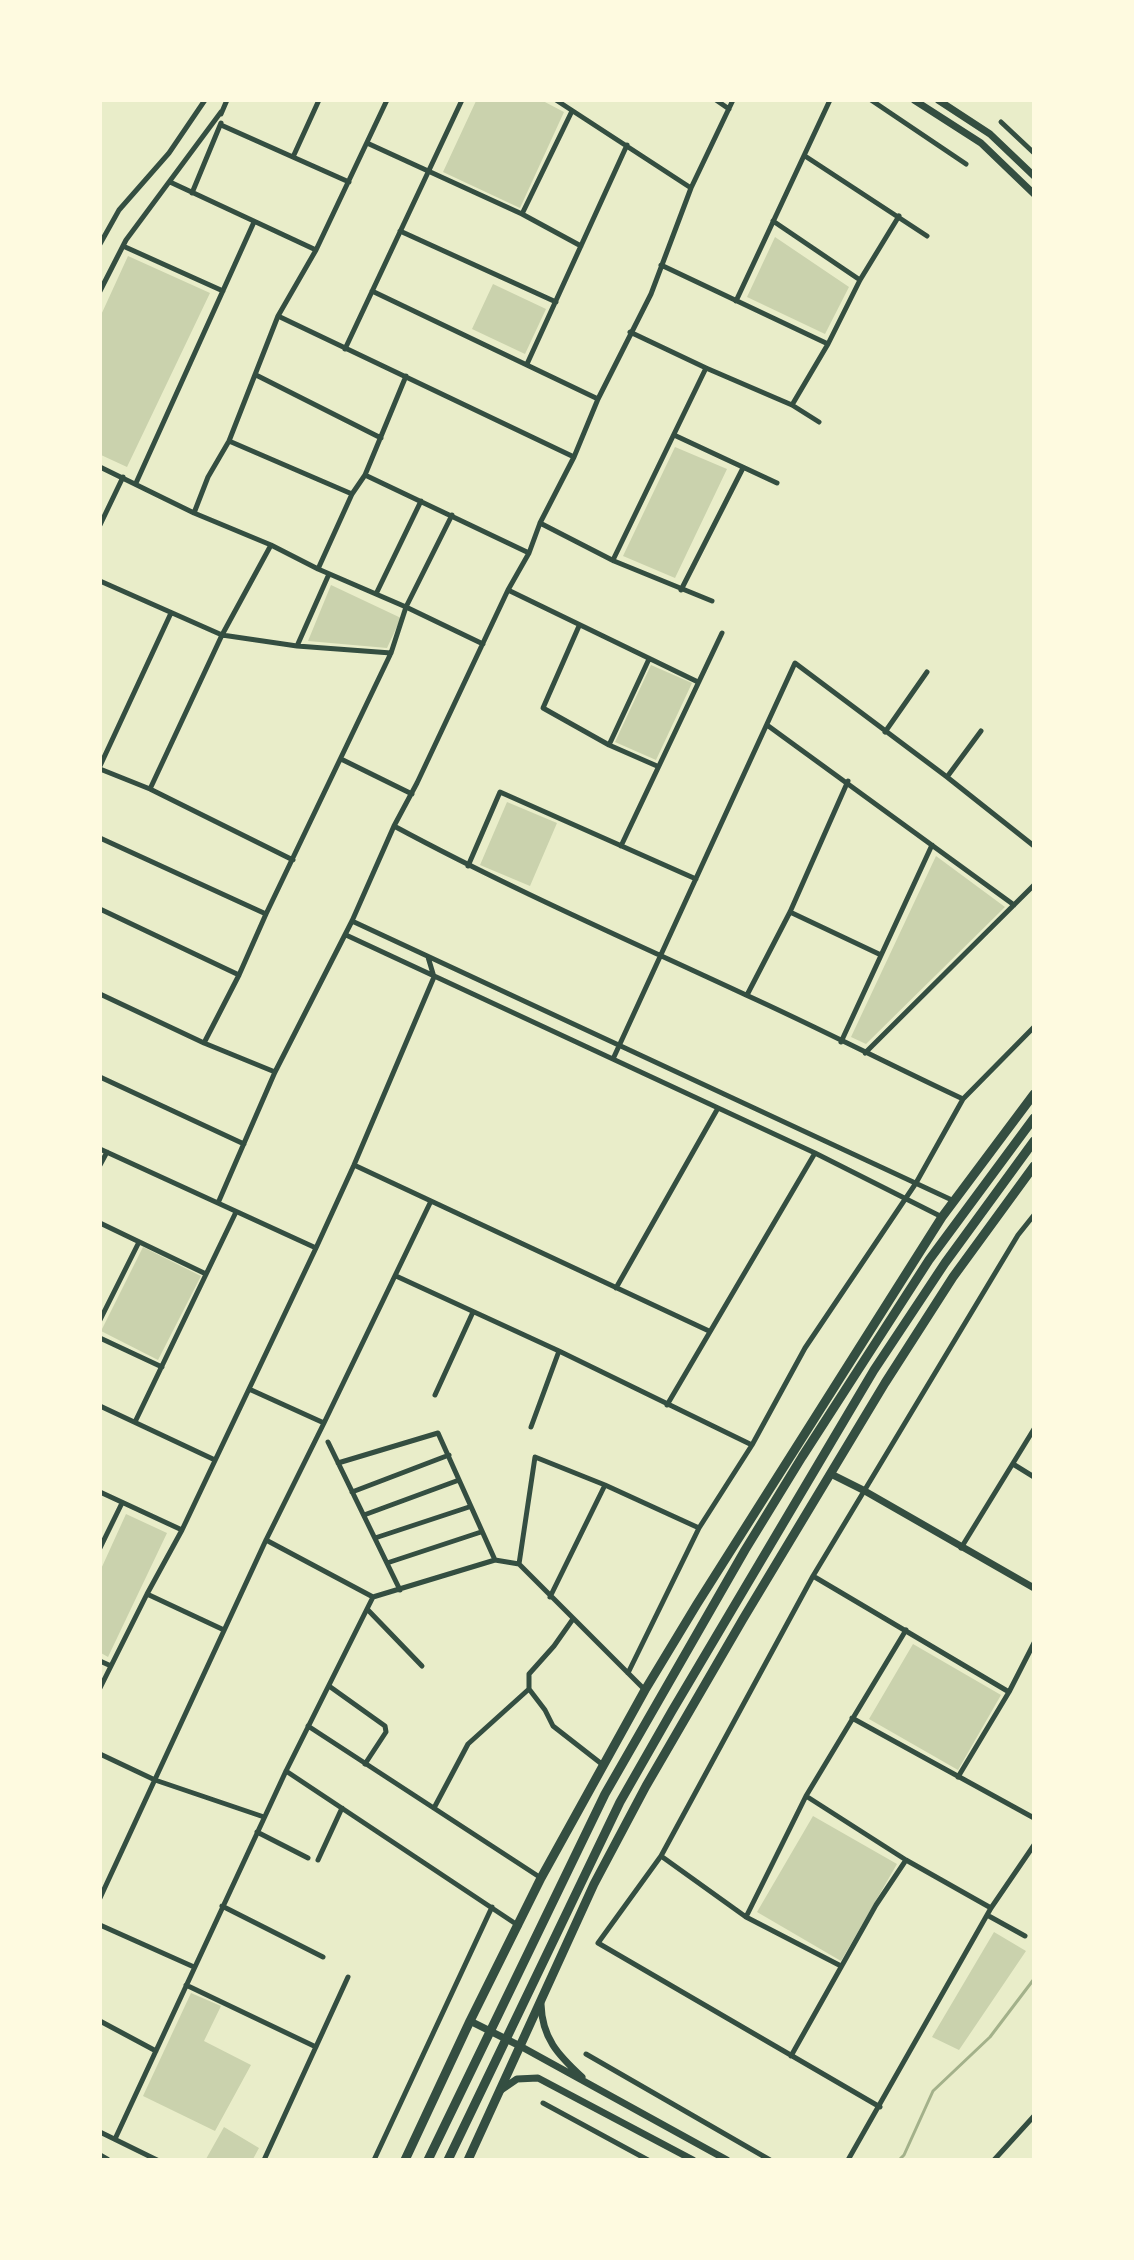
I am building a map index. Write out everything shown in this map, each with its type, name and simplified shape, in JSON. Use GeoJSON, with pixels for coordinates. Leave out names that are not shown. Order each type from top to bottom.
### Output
{"type":"FeatureCollection","features":[{"type":"Feature","properties":{"kind":"highway"},"geometry":{"type":"LineString","coordinates":[[405,2160],[470,2021],[541,1878],[645,1690],[755,1511],[942,1217],[1034,1094]]}},
{"type":"Feature","properties":{"kind":"highway"},"geometry":{"type":"LineString","coordinates":[[428,2160],[605,1794],[765,1517],[929,1260],[1034,1118]]}},
{"type":"Feature","properties":{"kind":"highway"},"geometry":{"type":"LineString","coordinates":[[448,2160],[620,1803],[672,1711],[874,1370],[945,1263],[1034,1141]]}},
{"type":"Feature","properties":{"kind":"highway"},"geometry":{"type":"LineString","coordinates":[[468,2160],[594,1884],[646,1786],[885,1383],[952,1277],[1034,1166]]}},
{"type":"Feature","properties":{"kind":"highway"},"geometry":{"type":"LineString","coordinates":[[755,1511],[765,1517]]}},
{"type":"Feature","properties":{"kind":"highway"},"geometry":{"type":"LineString","coordinates":[[782,1525],[795,1532]]}},
{"type":"Feature","properties":{"kind":"street"},"geometry":{"type":"LineString","coordinates":[[100,244],[119,210],[169,153],[205,100]]}},
{"type":"Feature","properties":{"kind":"street"},"geometry":{"type":"LineString","coordinates":[[100,291],[123,246],[221,112],[227,100]]}},
{"type":"Feature","properties":{"kind":"street"},"geometry":{"type":"LineString","coordinates":[[293,157],[319,100]]}},
{"type":"Feature","properties":{"kind":"street"},"geometry":{"type":"LineString","coordinates":[[194,513],[208,477],[229,441],[278,316],[316,250],[387,100]]}},
{"type":"Feature","properties":{"kind":"street"},"geometry":{"type":"LineString","coordinates":[[345,349],[462,100]]}},
{"type":"Feature","properties":{"kind":"street"},"geometry":{"type":"LineString","coordinates":[[556,100],[692,188]]}},
{"type":"Feature","properties":{"kind":"street"},"geometry":{"type":"LineString","coordinates":[[716,100],[729,109]]}},
{"type":"Feature","properties":{"kind":"street"},"geometry":{"type":"LineString","coordinates":[[218,1203],[275,1072],[346,935],[394,826],[508,590],[529,553],[540,523],[574,457],[598,399],[651,294],[692,188],[733,100]]}},
{"type":"Feature","properties":{"kind":"street"},"geometry":{"type":"LineString","coordinates":[[736,301],[830,100]]}},
{"type":"Feature","properties":{"kind":"street"},"geometry":{"type":"LineString","coordinates":[[871,100],[966,164]]}},
{"type":"Feature","properties":{"kind":"street"},"geometry":{"type":"LineString","coordinates":[[914,100],[981,143],[1034,194]]}},
{"type":"Feature","properties":{"kind":"street"},"geometry":{"type":"LineString","coordinates":[[938,100],[990,134],[1034,176]]}},
{"type":"Feature","properties":{"kind":"street"},"geometry":{"type":"LineString","coordinates":[[522,214],[572,111]]}},
{"type":"Feature","properties":{"kind":"street"},"geometry":{"type":"LineString","coordinates":[[192,193],[221,125],[221,112]]}},
{"type":"Feature","properties":{"kind":"street"},"geometry":{"type":"LineString","coordinates":[[1001,122],[1034,153]]}},
{"type":"Feature","properties":{"kind":"street"},"geometry":{"type":"LineString","coordinates":[[221,125],[349,182]]}},
{"type":"Feature","properties":{"kind":"street"},"geometry":{"type":"LineString","coordinates":[[367,143],[522,214],[581,246]]}},
{"type":"Feature","properties":{"kind":"street"},"geometry":{"type":"LineString","coordinates":[[527,364],[627,146]]}},
{"type":"Feature","properties":{"kind":"street"},"geometry":{"type":"LineString","coordinates":[[805,156],[927,236]]}},
{"type":"Feature","properties":{"kind":"street"},"geometry":{"type":"LineString","coordinates":[[170,182],[316,250]]}},
{"type":"Feature","properties":{"kind":"street"},"geometry":{"type":"LineString","coordinates":[[792,405],[828,344],[860,280],[899,216]]}},
{"type":"Feature","properties":{"kind":"street"},"geometry":{"type":"LineString","coordinates":[[773,221],[860,280]]}},
{"type":"Feature","properties":{"kind":"street"},"geometry":{"type":"LineString","coordinates":[[136,483],[254,222]]}},
{"type":"Feature","properties":{"kind":"street"},"geometry":{"type":"LineString","coordinates":[[400,231],[556,302]]}},
{"type":"Feature","properties":{"kind":"street"},"geometry":{"type":"LineString","coordinates":[[123,246],[223,291]]}},
{"type":"Feature","properties":{"kind":"street"},"geometry":{"type":"LineString","coordinates":[[661,265],[828,344]]}},
{"type":"Feature","properties":{"kind":"street"},"geometry":{"type":"LineString","coordinates":[[372,291],[598,399]]}},
{"type":"Feature","properties":{"kind":"street"},"geometry":{"type":"LineString","coordinates":[[278,316],[574,457]]}},
{"type":"Feature","properties":{"kind":"street"},"geometry":{"type":"LineString","coordinates":[[630,332],[792,405],[819,422]]}},
{"type":"Feature","properties":{"kind":"street"},"geometry":{"type":"LineString","coordinates":[[613,560],[706,368]]}},
{"type":"Feature","properties":{"kind":"street"},"geometry":{"type":"LineString","coordinates":[[256,375],[381,438]]}},
{"type":"Feature","properties":{"kind":"street"},"geometry":{"type":"LineString","coordinates":[[318,569],[352,494],[365,475],[406,376]]}},
{"type":"Feature","properties":{"kind":"street"},"geometry":{"type":"LineString","coordinates":[[674,435],[777,483]]}},
{"type":"Feature","properties":{"kind":"street"},"geometry":{"type":"LineString","coordinates":[[229,441],[352,494]]}},
{"type":"Feature","properties":{"kind":"street"},"geometry":{"type":"LineString","coordinates":[[100,467],[194,513],[271,545],[318,569],[406,607],[483,644]]}},
{"type":"Feature","properties":{"kind":"street"},"geometry":{"type":"LineString","coordinates":[[681,590],[743,468]]}},
{"type":"Feature","properties":{"kind":"street"},"geometry":{"type":"LineString","coordinates":[[365,475],[452,514],[529,553]]}},
{"type":"Feature","properties":{"kind":"street"},"geometry":{"type":"LineString","coordinates":[[100,525],[123,477]]}},
{"type":"Feature","properties":{"kind":"street"},"geometry":{"type":"LineString","coordinates":[[376,594],[421,501]]}},
{"type":"Feature","properties":{"kind":"street"},"geometry":{"type":"LineString","coordinates":[[204,1043],[239,975],[391,653],[406,607],[452,514]]}},
{"type":"Feature","properties":{"kind":"street"},"geometry":{"type":"LineString","coordinates":[[540,523],[613,560],[712,601]]}},
{"type":"Feature","properties":{"kind":"street"},"geometry":{"type":"LineString","coordinates":[[150,789],[222,635],[271,545]]}},
{"type":"Feature","properties":{"kind":"street"},"geometry":{"type":"LineString","coordinates":[[297,646],[329,574]]}},
{"type":"Feature","properties":{"kind":"street"},"geometry":{"type":"LineString","coordinates":[[100,581],[222,635],[297,646],[391,653]]}},
{"type":"Feature","properties":{"kind":"street"},"geometry":{"type":"LineString","coordinates":[[508,590],[698,682]]}},
{"type":"Feature","properties":{"kind":"street"},"geometry":{"type":"LineString","coordinates":[[171,613],[100,768],[150,789],[293,860]]}},
{"type":"Feature","properties":{"kind":"street"},"geometry":{"type":"LineString","coordinates":[[579,626],[543,708],[609,745],[657,766]]}},
{"type":"Feature","properties":{"kind":"street"},"geometry":{"type":"LineString","coordinates":[[621,846],[722,633]]}},
{"type":"Feature","properties":{"kind":"street"},"geometry":{"type":"LineString","coordinates":[[609,745],[649,659]]}},
{"type":"Feature","properties":{"kind":"street"},"geometry":{"type":"LineString","coordinates":[[613,1059],[795,663],[947,777],[1034,846]]}},
{"type":"Feature","properties":{"kind":"street"},"geometry":{"type":"LineString","coordinates":[[885,732],[927,672]]}},
{"type":"Feature","properties":{"kind":"street"},"geometry":{"type":"LineString","coordinates":[[767,724],[1014,905]]}},
{"type":"Feature","properties":{"kind":"street"},"geometry":{"type":"LineString","coordinates":[[947,777],[981,731]]}},
{"type":"Feature","properties":{"kind":"street"},"geometry":{"type":"LineString","coordinates":[[341,759],[411,794]]}},
{"type":"Feature","properties":{"kind":"street"},"geometry":{"type":"LineString","coordinates":[[747,995],[790,912],[848,782]]}},
{"type":"Feature","properties":{"kind":"street"},"geometry":{"type":"LineString","coordinates":[[468,866],[500,792],[696,879]]}},
{"type":"Feature","properties":{"kind":"street"},"geometry":{"type":"LineString","coordinates":[[394,826],[468,866],[660,957],[747,995],[963,1099]]}},
{"type":"Feature","properties":{"kind":"street"},"geometry":{"type":"LineString","coordinates":[[100,838],[266,914]]}},
{"type":"Feature","properties":{"kind":"street"},"geometry":{"type":"LineString","coordinates":[[841,1042],[932,845]]}},
{"type":"Feature","properties":{"kind":"street"},"geometry":{"type":"LineString","coordinates":[[865,1053],[1034,885]]}},
{"type":"Feature","properties":{"kind":"street"},"geometry":{"type":"LineString","coordinates":[[100,909],[239,975]]}},
{"type":"Feature","properties":{"kind":"street"},"geometry":{"type":"LineString","coordinates":[[790,912],[881,955]]}},
{"type":"Feature","properties":{"kind":"street"},"geometry":{"type":"LineString","coordinates":[[352,921],[954,1201]]}},
{"type":"Feature","properties":{"kind":"street"},"geometry":{"type":"LineString","coordinates":[[346,935],[818,1154],[942,1217]]}},
{"type":"Feature","properties":{"kind":"street"},"geometry":{"type":"LineString","coordinates":[[100,1688],[147,1594],[183,1530],[354,1165],[434,977],[428,957]]}},
{"type":"Feature","properties":{"kind":"street"},"geometry":{"type":"LineString","coordinates":[[100,994],[204,1043],[275,1072]]}},
{"type":"Feature","properties":{"kind":"street"},"geometry":{"type":"LineString","coordinates":[[628,1673],[699,1528],[752,1445],[805,1348],[916,1183],[963,1099],[1034,1027]]}},
{"type":"Feature","properties":{"kind":"street"},"geometry":{"type":"LineString","coordinates":[[100,1077],[244,1144]]}},
{"type":"Feature","properties":{"kind":"street"},"geometry":{"type":"LineString","coordinates":[[616,1288],[718,1108]]}},
{"type":"Feature","properties":{"kind":"street"},"geometry":{"type":"LineString","coordinates":[[667,1405],[709,1331],[827,1142]]}},
{"type":"Feature","properties":{"kind":"street"},"geometry":{"type":"LineString","coordinates":[[100,1165],[104,1150],[316,1248]]}},
{"type":"Feature","properties":{"kind":"street"},"geometry":{"type":"LineString","coordinates":[[354,1165],[709,1331]]}},
{"type":"Feature","properties":{"kind":"street"},"geometry":{"type":"LineString","coordinates":[[100,1898],[266,1540],[431,1201]]}},
{"type":"Feature","properties":{"kind":"street"},"geometry":{"type":"LineString","coordinates":[[135,1422],[236,1212]]}},
{"type":"Feature","properties":{"kind":"street"},"geometry":{"type":"LineString","coordinates":[[880,2107],[598,1943],[661,1856],[813,1576],[863,1490],[1018,1235],[1034,1215]]}},
{"type":"Feature","properties":{"kind":"street"},"geometry":{"type":"LineString","coordinates":[[100,1223],[206,1274]]}},
{"type":"Feature","properties":{"kind":"street"},"geometry":{"type":"LineString","coordinates":[[100,1320],[139,1242]]}},
{"type":"Feature","properties":{"kind":"street"},"geometry":{"type":"LineString","coordinates":[[396,1276],[559,1351],[752,1445]]}},
{"type":"Feature","properties":{"kind":"street"},"geometry":{"type":"LineString","coordinates":[[435,1395],[473,1312]]}},
{"type":"Feature","properties":{"kind":"street"},"geometry":{"type":"LineString","coordinates":[[100,1338],[162,1367]]}},
{"type":"Feature","properties":{"kind":"street"},"geometry":{"type":"LineString","coordinates":[[531,1428],[559,1351]]}},
{"type":"Feature","properties":{"kind":"street"},"geometry":{"type":"LineString","coordinates":[[249,1389],[324,1424]]}},
{"type":"Feature","properties":{"kind":"street"},"geometry":{"type":"LineString","coordinates":[[100,1406],[215,1460]]}},
{"type":"Feature","properties":{"kind":"street"},"geometry":{"type":"LineString","coordinates":[[961,1548],[1034,1429]]}},
{"type":"Feature","properties":{"kind":"street"},"geometry":{"type":"LineString","coordinates":[[338,1463],[438,1433],[495,1560]]}},
{"type":"Feature","properties":{"kind":"street"},"geometry":{"type":"LineString","coordinates":[[328,1442],[400,1590]]}},
{"type":"Feature","properties":{"kind":"street"},"geometry":{"type":"LineString","coordinates":[[352,1492],[448,1455]]}},
{"type":"Feature","properties":{"kind":"street"},"geometry":{"type":"LineString","coordinates":[[519,1564],[536,1456],[699,1528]]}},
{"type":"Feature","properties":{"kind":"street"},"geometry":{"type":"LineString","coordinates":[[1012,1464],[1034,1477]]}},
{"type":"Feature","properties":{"kind":"street"},"geometry":{"type":"LineString","coordinates":[[831,1474],[1034,1588]]}},
{"type":"Feature","properties":{"kind":"street"},"geometry":{"type":"LineString","coordinates":[[364,1515],[459,1480]]}},
{"type":"Feature","properties":{"kind":"street"},"geometry":{"type":"LineString","coordinates":[[550,1597],[605,1485]]}},
{"type":"Feature","properties":{"kind":"street"},"geometry":{"type":"LineString","coordinates":[[100,1492],[183,1530]]}},
{"type":"Feature","properties":{"kind":"street"},"geometry":{"type":"LineString","coordinates":[[100,1548],[122,1503]]}},
{"type":"Feature","properties":{"kind":"street"},"geometry":{"type":"LineString","coordinates":[[375,1538],[470,1506]]}},
{"type":"Feature","properties":{"kind":"street"},"geometry":{"type":"LineString","coordinates":[[387,1563],[481,1532]]}},
{"type":"Feature","properties":{"kind":"street"},"geometry":{"type":"LineString","coordinates":[[266,1540],[373,1598],[495,1560],[519,1564],[645,1690]]}},
{"type":"Feature","properties":{"kind":"street"},"geometry":{"type":"LineString","coordinates":[[813,1576],[1010,1692]]}},
{"type":"Feature","properties":{"kind":"street"},"geometry":{"type":"LineString","coordinates":[[147,1594],[224,1630]]}},
{"type":"Feature","properties":{"kind":"street"},"geometry":{"type":"LineString","coordinates":[[115,2139],[264,1817],[373,1598]]}},
{"type":"Feature","properties":{"kind":"street"},"geometry":{"type":"LineString","coordinates":[[368,1609],[422,1666]]}},
{"type":"Feature","properties":{"kind":"street"},"geometry":{"type":"LineString","coordinates":[[573,1619],[554,1646],[529,1674],[529,1689],[545,1710],[553,1726],[603,1765]]}},
{"type":"Feature","properties":{"kind":"street"},"geometry":{"type":"LineString","coordinates":[[746,1917],[806,1796],[906,1630]]}},
{"type":"Feature","properties":{"kind":"street"},"geometry":{"type":"LineString","coordinates":[[958,1777],[1010,1692],[1034,1643]]}},
{"type":"Feature","properties":{"kind":"street"},"geometry":{"type":"LineString","coordinates":[[100,1661],[111,1666]]}},
{"type":"Feature","properties":{"kind":"street"},"geometry":{"type":"LineString","coordinates":[[329,1686],[385,1725],[386,1732],[365,1764]]}},
{"type":"Feature","properties":{"kind":"street"},"geometry":{"type":"LineString","coordinates":[[434,1808],[468,1744],[529,1689]]}},
{"type":"Feature","properties":{"kind":"street"},"geometry":{"type":"LineString","coordinates":[[852,1718],[1034,1818]]}},
{"type":"Feature","properties":{"kind":"street"},"geometry":{"type":"LineString","coordinates":[[308,1726],[541,1878]]}},
{"type":"Feature","properties":{"kind":"street"},"geometry":{"type":"LineString","coordinates":[[100,1754],[155,1779],[264,1817]]}},
{"type":"Feature","properties":{"kind":"street"},"geometry":{"type":"LineString","coordinates":[[286,1771],[519,1926]]}},
{"type":"Feature","properties":{"kind":"street"},"geometry":{"type":"LineString","coordinates":[[806,1796],[906,1860],[991,1908]]}},
{"type":"Feature","properties":{"kind":"street"},"geometry":{"type":"LineString","coordinates":[[318,1860],[342,1808]]}},
{"type":"Feature","properties":{"kind":"street"},"geometry":{"type":"LineString","coordinates":[[257,1832],[308,1858]]}},
{"type":"Feature","properties":{"kind":"street"},"geometry":{"type":"LineString","coordinates":[[848,2160],[991,1908],[1034,1845]]}},
{"type":"Feature","properties":{"kind":"street"},"geometry":{"type":"LineString","coordinates":[[661,1856],[746,1917],[841,1966]]}},
{"type":"Feature","properties":{"kind":"street"},"geometry":{"type":"LineString","coordinates":[[791,2056],[876,1905],[906,1860]]}},
{"type":"Feature","properties":{"kind":"street"},"geometry":{"type":"LineString","coordinates":[[222,1906],[322,1957]]}},
{"type":"Feature","properties":{"kind":"street"},"geometry":{"type":"LineString","coordinates":[[374,2160],[492,1907]]}},
{"type":"Feature","properties":{"kind":"street"},"geometry":{"type":"LineString","coordinates":[[987,1915],[1025,1936]]}},
{"type":"Feature","properties":{"kind":"street"},"geometry":{"type":"LineString","coordinates":[[100,1925],[194,1967]]}},
{"type":"Feature","properties":{"kind":"street"},"geometry":{"type":"LineString","coordinates":[[264,2160],[348,1977]]}},
{"type":"Feature","properties":{"kind":"street"},"geometry":{"type":"LineString","coordinates":[[186,1985],[316,2047]]}},
{"type":"Feature","properties":{"kind":"street"},"geometry":{"type":"LineString","coordinates":[[541,2001],[543,2027],[550,2042],[589,2085]]}},
{"type":"Feature","properties":{"kind":"street"},"geometry":{"type":"LineString","coordinates":[[100,2020],[156,2051]]}},
{"type":"Feature","properties":{"kind":"street"},"geometry":{"type":"LineString","coordinates":[[470,2021],[727,2160]]}},
{"type":"Feature","properties":{"kind":"street"},"geometry":{"type":"LineString","coordinates":[[586,2054],[770,2160]]}},
{"type":"Feature","properties":{"kind":"street"},"geometry":{"type":"LineString","coordinates":[[500,2091],[517,2079],[538,2078],[693,2160]]}},
{"type":"Feature","properties":{"kind":"street"},"geometry":{"type":"LineString","coordinates":[[543,2103],[648,2160]]}},
{"type":"Feature","properties":{"kind":"street"},"geometry":{"type":"LineString","coordinates":[[994,2160],[1034,2116]]}},
{"type":"Feature","properties":{"kind":"street"},"geometry":{"type":"LineString","coordinates":[[100,2132],[157,2160]]}},
{"type":"Feature","properties":{"kind":"street"},"geometry":{"type":"LineString","coordinates":[[100,2156],[107,2160]]}},
{"type":"Feature","properties":{"kind":"green space"},"geometry":{"type":"Polygon","coordinates":[[[476,101],[543,101],[564,112],[520,208],[443,172],[476,101]]]}},
{"type":"Feature","properties":{"kind":"green space"},"geometry":{"type":"Polygon","coordinates":[[[775,237],[849,287],[825,334],[747,297],[775,237]]]}},
{"type":"Feature","properties":{"kind":"green space"},"geometry":{"type":"Polygon","coordinates":[[[128,256],[210,293],[127,467],[101,455],[101,315],[128,256]]]}},
{"type":"Feature","properties":{"kind":"green space"},"geometry":{"type":"Polygon","coordinates":[[[493,284],[546,309],[525,354],[472,329],[493,284]]]}},
{"type":"Feature","properties":{"kind":"green space"},"geometry":{"type":"Polygon","coordinates":[[[675,447],[727,469],[675,578],[623,556],[675,447]]]}},
{"type":"Feature","properties":{"kind":"green space"},"geometry":{"type":"Polygon","coordinates":[[[331,585],[401,618],[387,648],[308,641],[331,585]]]}},
{"type":"Feature","properties":{"kind":"green space"},"geometry":{"type":"Polygon","coordinates":[[[651,665],[692,683],[656,760],[615,742],[651,665]]]}},
{"type":"Feature","properties":{"kind":"green space"},"geometry":{"type":"Polygon","coordinates":[[[507,802],[557,823],[530,886],[480,865],[507,802]]]}},
{"type":"Feature","properties":{"kind":"green space"},"geometry":{"type":"Polygon","coordinates":[[[936,856],[1005,907],[866,1044],[851,1037],[936,856]]]}},
{"type":"Feature","properties":{"kind":"green space"},"geometry":{"type":"Polygon","coordinates":[[[143,1247],[201,1276],[158,1360],[101,1331],[143,1247]]]}},
{"type":"Feature","properties":{"kind":"green space"},"geometry":{"type":"Polygon","coordinates":[[[126,1514],[167,1533],[108,1657],[101,1653],[101,1569],[126,1514]]]}},
{"type":"Feature","properties":{"kind":"green space"},"geometry":{"type":"Polygon","coordinates":[[[913,1644],[1001,1695],[958,1770],[869,1719],[913,1644]]]}},
{"type":"Feature","properties":{"kind":"green space"},"geometry":{"type":"Polygon","coordinates":[[[813,1816],[897,1864],[841,1961],[757,1912],[813,1816]]]}},
{"type":"Feature","properties":{"kind":"green space"},"geometry":{"type":"Polygon","coordinates":[[[994,1932],[1026,1951],[959,2050],[932,2037],[994,1932]]]}},
{"type":"Feature","properties":{"kind":"green space"},"geometry":{"type":"Polygon","coordinates":[[[191,1993],[221,2006],[204,2041],[251,2065],[215,2131],[143,2096],[191,1993]]]}},
{"type":"Feature","properties":{"kind":"green space"},"geometry":{"type":"Polygon","coordinates":[[[224,2127],[259,2148],[253,2159],[206,2159],[224,2127]]]}},
{"type":"Feature","properties":{"kind":"waterway"},"geometry":{"type":"LineString","coordinates":[[899,2160],[904,2155],[933,2091],[990,2037],[1034,1979]]}}]}
